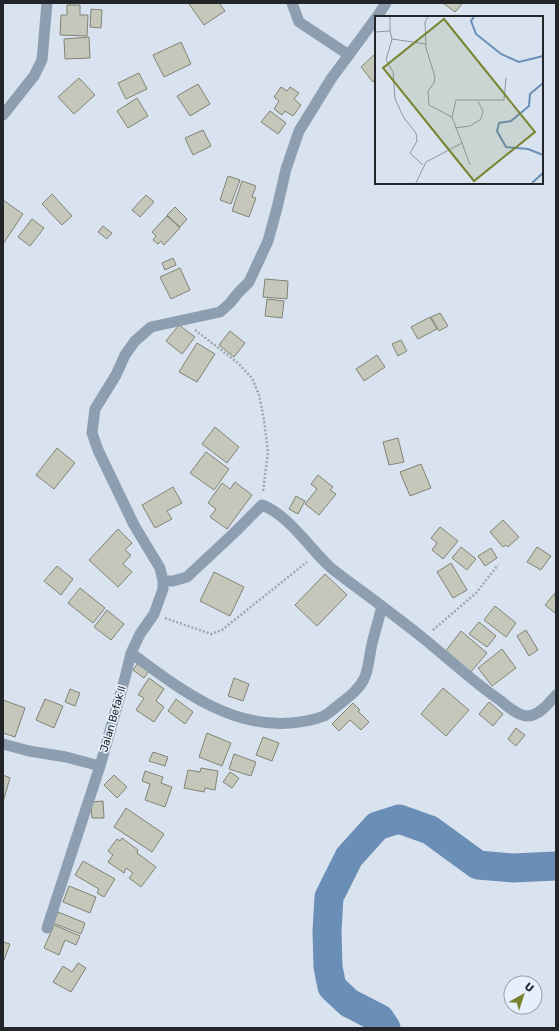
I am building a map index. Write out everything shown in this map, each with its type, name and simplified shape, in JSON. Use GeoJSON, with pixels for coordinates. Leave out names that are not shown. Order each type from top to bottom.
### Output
{"type":"FeatureCollection","features":[{"type":"Feature","properties":{"kind":"street"},"geometry":{"type":"LineString","coordinates":[[3,115],[34,76],[42,60],[47,3]]}},
{"type":"Feature","properties":{"kind":"street"},"geometry":{"type":"LineString","coordinates":[[292,3],[299,22],[349,55]]}},
{"type":"Feature","properties":{"kind":"street"},"geometry":{"type":"LineString","coordinates":[[377,16],[386,3]]}},
{"type":"Feature","properties":{"kind":"street"},"geometry":{"type":"LineString","coordinates":[[375,19],[331,79],[300,131],[286,169],[268,241],[248,282],[220,312],[151,327],[135,341],[125,354],[116,375],[95,409],[92,433],[98,450],[134,525],[160,568],[163,581],[173,581],[187,577],[262,505],[272,510],[285,520],[332,569],[424,638],[480,686],[512,710],[528,716],[535,714],[541,711],[556,695]]}},
{"type":"Feature","properties":{"kind":"street","name":"Jalan Befak ll"},"geometry":{"type":"LineString","coordinates":[[3,744],[29,751],[66,757],[100,766],[131,653],[140,634],[154,614],[163,588],[163,581]]}},
{"type":"Feature","properties":{"kind":"street"},"geometry":{"type":"LineString","coordinates":[[131,653],[182,690],[223,711],[250,720],[272,724],[306,721],[324,716],[347,698],[363,681],[382,606]]}},
{"type":"Feature","properties":{"kind":"street"},"geometry":{"type":"LineString","coordinates":[[47,928],[100,766]]}},
{"type":"Feature","properties":{"kind":"path"},"geometry":{"type":"LineString","coordinates":[[182,320],[238,363],[252,378],[259,395],[268,451],[262,505]]}},
{"type":"Feature","properties":{"kind":"path"},"geometry":{"type":"LineString","coordinates":[[154,614],[211,634],[222,630],[317,555]]}},
{"type":"Feature","properties":{"kind":"path"},"geometry":{"type":"LineString","coordinates":[[424,638],[476,593],[498,565]]}},
{"type":"Feature","properties":{"kind":"building"},"geometry":{"type":"Polygon","coordinates":[[[219,3],[225,11],[204,25],[189,4],[219,3]]]}},
{"type":"Feature","properties":{"kind":"building"},"geometry":{"type":"Polygon","coordinates":[[[443,3],[463,3],[455,12],[443,3]]]}},
{"type":"Feature","properties":{"kind":"building"},"geometry":{"type":"Polygon","coordinates":[[[67,5],[80,5],[80,15],[88,15],[87,36],[60,35],[61,15],[67,15],[67,5]]]}},
{"type":"Feature","properties":{"kind":"building"},"geometry":{"type":"Polygon","coordinates":[[[91,9],[102,10],[101,28],[90,27],[91,9]]]}},
{"type":"Feature","properties":{"kind":"building"},"geometry":{"type":"Polygon","coordinates":[[[89,37],[90,58],[65,59],[64,39],[89,37]]]}},
{"type":"Feature","properties":{"kind":"building"},"geometry":{"type":"Polygon","coordinates":[[[181,42],[191,64],[164,77],[153,55],[181,42]]]}},
{"type":"Feature","properties":{"kind":"building"},"geometry":{"type":"Polygon","coordinates":[[[375,54],[375,81],[373,82],[361,67],[375,54]]]}},
{"type":"Feature","properties":{"kind":"building"},"geometry":{"type":"Polygon","coordinates":[[[139,73],[147,89],[126,99],[118,83],[139,73]]]}},
{"type":"Feature","properties":{"kind":"building"},"geometry":{"type":"Polygon","coordinates":[[[79,78],[95,95],[74,114],[58,97],[79,78]]]}},
{"type":"Feature","properties":{"kind":"building"},"geometry":{"type":"Polygon","coordinates":[[[198,84],[210,104],[190,116],[177,96],[198,84]]]}},
{"type":"Feature","properties":{"kind":"building"},"geometry":{"type":"Polygon","coordinates":[[[281,87],[287,91],[290,87],[299,93],[294,99],[301,105],[293,116],[285,111],[282,115],[274,109],[279,101],[274,97],[281,87]]]}},
{"type":"Feature","properties":{"kind":"building"},"geometry":{"type":"Polygon","coordinates":[[[137,98],[148,116],[128,128],[117,111],[137,98]]]}},
{"type":"Feature","properties":{"kind":"building"},"geometry":{"type":"Polygon","coordinates":[[[270,111],[286,123],[278,134],[261,122],[270,111]]]}},
{"type":"Feature","properties":{"kind":"building"},"geometry":{"type":"Polygon","coordinates":[[[203,130],[211,146],[193,155],[185,138],[203,130]]]}},
{"type":"Feature","properties":{"kind":"building"},"geometry":{"type":"Polygon","coordinates":[[[228,176],[240,180],[231,204],[220,200],[228,176]]]}},
{"type":"Feature","properties":{"kind":"building"},"geometry":{"type":"Polygon","coordinates":[[[242,181],[256,186],[252,197],[256,198],[249,217],[232,211],[242,181]]]}},
{"type":"Feature","properties":{"kind":"building"},"geometry":{"type":"Polygon","coordinates":[[[52,194],[72,216],[62,225],[42,204],[52,194]]]}},
{"type":"Feature","properties":{"kind":"building"},"geometry":{"type":"Polygon","coordinates":[[[146,195],[154,202],[140,217],[132,210],[146,195]]]}},
{"type":"Feature","properties":{"kind":"building"},"geometry":{"type":"Polygon","coordinates":[[[3,200],[23,214],[3,244],[3,200]]]}},
{"type":"Feature","properties":{"kind":"building"},"geometry":{"type":"Polygon","coordinates":[[[175,207],[187,219],[180,227],[167,215],[175,207]]]}},
{"type":"Feature","properties":{"kind":"building"},"geometry":{"type":"Polygon","coordinates":[[[167,216],[180,228],[164,245],[161,241],[158,244],[153,240],[156,236],[152,232],[167,216]]]}},
{"type":"Feature","properties":{"kind":"building"},"geometry":{"type":"Polygon","coordinates":[[[32,219],[44,228],[30,246],[18,237],[32,219]]]}},
{"type":"Feature","properties":{"kind":"building"},"geometry":{"type":"Polygon","coordinates":[[[103,226],[112,233],[107,239],[98,232],[103,226]]]}},
{"type":"Feature","properties":{"kind":"building"},"geometry":{"type":"Polygon","coordinates":[[[173,258],[176,265],[165,270],[162,263],[173,258]]]}},
{"type":"Feature","properties":{"kind":"building"},"geometry":{"type":"Polygon","coordinates":[[[180,268],[190,290],[171,299],[160,277],[180,268]]]}},
{"type":"Feature","properties":{"kind":"building"},"geometry":{"type":"Polygon","coordinates":[[[265,279],[288,281],[287,299],[263,297],[265,279]]]}},
{"type":"Feature","properties":{"kind":"building"},"geometry":{"type":"Polygon","coordinates":[[[267,299],[284,301],[282,318],[265,316],[267,299]]]}},
{"type":"Feature","properties":{"kind":"building"},"geometry":{"type":"Polygon","coordinates":[[[440,313],[448,326],[439,331],[431,317],[440,313]]]}},
{"type":"Feature","properties":{"kind":"building"},"geometry":{"type":"Polygon","coordinates":[[[430,317],[437,329],[418,339],[411,327],[430,317]]]}},
{"type":"Feature","properties":{"kind":"building"},"geometry":{"type":"Polygon","coordinates":[[[179,325],[195,337],[182,354],[166,341],[179,325]]]}},
{"type":"Feature","properties":{"kind":"building"},"geometry":{"type":"Polygon","coordinates":[[[230,331],[245,343],[234,357],[219,345],[230,331]]]}},
{"type":"Feature","properties":{"kind":"building"},"geometry":{"type":"Polygon","coordinates":[[[401,340],[407,351],[398,356],[392,344],[401,340]]]}},
{"type":"Feature","properties":{"kind":"building"},"geometry":{"type":"Polygon","coordinates":[[[197,343],[215,354],[197,382],[179,372],[197,343]]]}},
{"type":"Feature","properties":{"kind":"building"},"geometry":{"type":"Polygon","coordinates":[[[377,355],[385,367],[364,381],[356,369],[377,355]]]}},
{"type":"Feature","properties":{"kind":"building"},"geometry":{"type":"Polygon","coordinates":[[[215,427],[239,447],[227,463],[202,444],[215,427]]]}},
{"type":"Feature","properties":{"kind":"building"},"geometry":{"type":"Polygon","coordinates":[[[398,438],[404,462],[389,465],[383,442],[398,438]]]}},
{"type":"Feature","properties":{"kind":"building"},"geometry":{"type":"Polygon","coordinates":[[[57,448],[75,463],[54,489],[36,475],[57,448]]]}},
{"type":"Feature","properties":{"kind":"building"},"geometry":{"type":"Polygon","coordinates":[[[206,452],[229,469],[214,490],[190,473],[206,452]]]}},
{"type":"Feature","properties":{"kind":"building"},"geometry":{"type":"Polygon","coordinates":[[[421,464],[431,488],[410,496],[400,472],[421,464]]]}},
{"type":"Feature","properties":{"kind":"building"},"geometry":{"type":"Polygon","coordinates":[[[318,475],[333,487],[330,490],[336,494],[319,515],[305,504],[317,489],[311,484],[318,475]]]}},
{"type":"Feature","properties":{"kind":"building"},"geometry":{"type":"Polygon","coordinates":[[[235,482],[252,495],[227,529],[210,517],[216,509],[208,503],[222,483],[230,489],[235,482]]]}},
{"type":"Feature","properties":{"kind":"building"},"geometry":{"type":"Polygon","coordinates":[[[173,487],[182,503],[167,511],[172,519],[155,528],[142,505],[173,487]]]}},
{"type":"Feature","properties":{"kind":"building"},"geometry":{"type":"Polygon","coordinates":[[[296,496],[305,501],[298,514],[289,509],[296,496]]]}},
{"type":"Feature","properties":{"kind":"building"},"geometry":{"type":"Polygon","coordinates":[[[503,520],[519,537],[508,547],[506,545],[503,547],[490,532],[503,520]]]}},
{"type":"Feature","properties":{"kind":"building"},"geometry":{"type":"Polygon","coordinates":[[[440,527],[458,541],[443,559],[432,550],[437,543],[431,538],[440,527]]]}},
{"type":"Feature","properties":{"kind":"building"},"geometry":{"type":"Polygon","coordinates":[[[118,529],[132,543],[125,550],[131,555],[123,564],[132,572],[118,587],[89,560],[118,529]]]}},
{"type":"Feature","properties":{"kind":"building"},"geometry":{"type":"Polygon","coordinates":[[[461,547],[476,559],[467,570],[452,558],[461,547]]]}},
{"type":"Feature","properties":{"kind":"building"},"geometry":{"type":"Polygon","coordinates":[[[537,547],[551,556],[541,570],[527,562],[537,547]]]}},
{"type":"Feature","properties":{"kind":"building"},"geometry":{"type":"Polygon","coordinates":[[[491,548],[497,558],[485,566],[478,556],[491,548]]]}},
{"type":"Feature","properties":{"kind":"building"},"geometry":{"type":"Polygon","coordinates":[[[451,563],[467,590],[453,598],[437,572],[451,563]]]}},
{"type":"Feature","properties":{"kind":"building"},"geometry":{"type":"Polygon","coordinates":[[[57,566],[73,579],[61,595],[44,581],[57,566]]]}},
{"type":"Feature","properties":{"kind":"building"},"geometry":{"type":"Polygon","coordinates":[[[214,572],[244,587],[230,616],[200,601],[214,572]]]}},
{"type":"Feature","properties":{"kind":"building"},"geometry":{"type":"Polygon","coordinates":[[[325,574],[347,595],[317,626],[295,605],[325,574]]]}},
{"type":"Feature","properties":{"kind":"building"},"geometry":{"type":"Polygon","coordinates":[[[80,588],[105,608],[93,623],[68,603],[80,588]]]}},
{"type":"Feature","properties":{"kind":"building"},"geometry":{"type":"Polygon","coordinates":[[[555,593],[556,611],[555,613],[545,605],[555,593]]]}},
{"type":"Feature","properties":{"kind":"building"},"geometry":{"type":"Polygon","coordinates":[[[495,606],[516,623],[506,637],[484,620],[495,606]]]}},
{"type":"Feature","properties":{"kind":"building"},"geometry":{"type":"Polygon","coordinates":[[[107,610],[124,624],[111,640],[94,627],[107,610]]]}},
{"type":"Feature","properties":{"kind":"building"},"geometry":{"type":"Polygon","coordinates":[[[479,622],[496,636],[487,647],[469,634],[479,622]]]}},
{"type":"Feature","properties":{"kind":"building"},"geometry":{"type":"Polygon","coordinates":[[[526,630],[538,650],[529,656],[517,636],[526,630]]]}},
{"type":"Feature","properties":{"kind":"building"},"geometry":{"type":"Polygon","coordinates":[[[461,631],[487,653],[470,673],[445,652],[461,631]]]}},
{"type":"Feature","properties":{"kind":"building"},"geometry":{"type":"Polygon","coordinates":[[[502,649],[516,668],[492,686],[478,668],[502,649]]]}},
{"type":"Feature","properties":{"kind":"building"},"geometry":{"type":"Polygon","coordinates":[[[139,661],[150,669],[144,678],[133,670],[139,661]]]}},
{"type":"Feature","properties":{"kind":"building"},"geometry":{"type":"Polygon","coordinates":[[[149,678],[164,689],[156,701],[164,707],[154,722],[136,710],[144,698],[138,695],[149,678]]]}},
{"type":"Feature","properties":{"kind":"building"},"geometry":{"type":"Polygon","coordinates":[[[234,678],[249,684],[243,701],[228,696],[234,678]]]}},
{"type":"Feature","properties":{"kind":"building"},"geometry":{"type":"Polygon","coordinates":[[[443,688],[469,710],[446,736],[421,714],[443,688]]]}},
{"type":"Feature","properties":{"kind":"building"},"geometry":{"type":"Polygon","coordinates":[[[70,689],[80,693],[75,706],[65,702],[70,689]]]}},
{"type":"Feature","properties":{"kind":"building"},"geometry":{"type":"Polygon","coordinates":[[[45,699],[63,706],[54,728],[36,720],[45,699]]]}},
{"type":"Feature","properties":{"kind":"building"},"geometry":{"type":"Polygon","coordinates":[[[176,699],[193,712],[185,724],[168,711],[176,699]]]}},
{"type":"Feature","properties":{"kind":"building"},"geometry":{"type":"Polygon","coordinates":[[[3,700],[25,708],[15,737],[3,733],[3,700]]]}},
{"type":"Feature","properties":{"kind":"building"},"geometry":{"type":"Polygon","coordinates":[[[489,702],[503,714],[493,726],[479,714],[489,702]]]}},
{"type":"Feature","properties":{"kind":"building"},"geometry":{"type":"Polygon","coordinates":[[[353,703],[360,710],[358,711],[369,722],[361,730],[350,720],[339,731],[332,724],[353,703]]]}},
{"type":"Feature","properties":{"kind":"building"},"geometry":{"type":"Polygon","coordinates":[[[516,728],[525,735],[516,746],[508,739],[516,728]]]}},
{"type":"Feature","properties":{"kind":"building"},"geometry":{"type":"Polygon","coordinates":[[[207,733],[231,743],[222,766],[199,757],[207,733]]]}},
{"type":"Feature","properties":{"kind":"building"},"geometry":{"type":"Polygon","coordinates":[[[263,737],[279,743],[272,761],[256,755],[263,737]]]}},
{"type":"Feature","properties":{"kind":"building"},"geometry":{"type":"Polygon","coordinates":[[[153,752],[168,757],[165,766],[149,761],[153,752]]]}},
{"type":"Feature","properties":{"kind":"building"},"geometry":{"type":"Polygon","coordinates":[[[234,754],[256,762],[251,776],[229,769],[234,754]]]}},
{"type":"Feature","properties":{"kind":"building"},"geometry":{"type":"Polygon","coordinates":[[[201,768],[218,771],[215,790],[205,788],[204,792],[184,788],[188,770],[200,772],[201,768]]]}},
{"type":"Feature","properties":{"kind":"building"},"geometry":{"type":"Polygon","coordinates":[[[145,771],[163,777],[161,783],[172,787],[165,807],[145,800],[150,784],[142,781],[145,771]]]}},
{"type":"Feature","properties":{"kind":"building"},"geometry":{"type":"Polygon","coordinates":[[[230,772],[239,778],[232,788],[223,782],[230,772]]]}},
{"type":"Feature","properties":{"kind":"building"},"geometry":{"type":"Polygon","coordinates":[[[3,775],[10,778],[3,802],[3,775]]]}},
{"type":"Feature","properties":{"kind":"building"},"geometry":{"type":"Polygon","coordinates":[[[114,775],[127,787],[117,798],[104,785],[114,775]]]}},
{"type":"Feature","properties":{"kind":"building"},"geometry":{"type":"Polygon","coordinates":[[[103,801],[104,818],[92,818],[91,802],[103,801]]]}},
{"type":"Feature","properties":{"kind":"building"},"geometry":{"type":"Polygon","coordinates":[[[126,808],[164,834],[152,852],[114,827],[126,808]]]}},
{"type":"Feature","properties":{"kind":"building"},"geometry":{"type":"Polygon","coordinates":[[[122,838],[138,850],[137,853],[156,867],[141,887],[129,878],[133,873],[126,868],[124,873],[108,862],[113,855],[108,851],[117,839],[120,841],[122,838]]]}},
{"type":"Feature","properties":{"kind":"building"},"geometry":{"type":"Polygon","coordinates":[[[83,861],[115,879],[104,897],[97,893],[99,889],[75,875],[83,861]]]}},
{"type":"Feature","properties":{"kind":"building"},"geometry":{"type":"Polygon","coordinates":[[[69,886],[96,897],[90,913],[63,902],[69,886]]]}},
{"type":"Feature","properties":{"kind":"building"},"geometry":{"type":"Polygon","coordinates":[[[58,912],[85,923],[81,934],[53,923],[58,912]]]}},
{"type":"Feature","properties":{"kind":"building"},"geometry":{"type":"Polygon","coordinates":[[[54,925],[80,936],[76,945],[65,940],[59,955],[44,948],[54,925]]]}},
{"type":"Feature","properties":{"kind":"building"},"geometry":{"type":"Polygon","coordinates":[[[3,942],[10,944],[4,960],[3,960],[3,942]]]}},
{"type":"Feature","properties":{"kind":"building"},"geometry":{"type":"Polygon","coordinates":[[[78,963],[86,968],[71,992],[53,982],[63,966],[72,972],[78,963]]]}},
{"type":"Feature","properties":{"kind":"waterway"},"geometry":{"type":"LineString","coordinates":[[386,1028],[380,1019],[349,1003],[332,987],[328,967],[327,931],[329,897],[349,857],[377,826],[399,819],[430,830],[478,865],[513,868],[556,866]]}}]}
